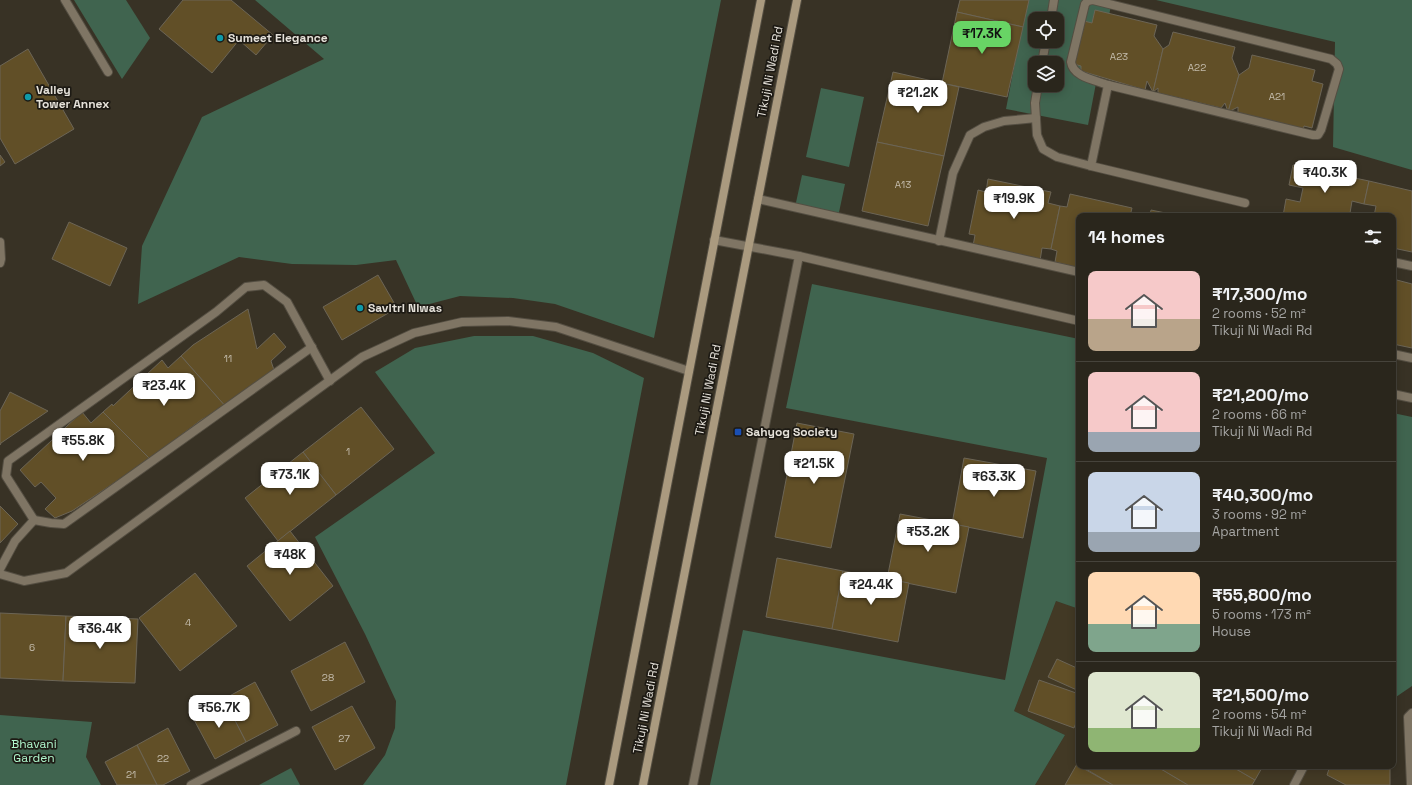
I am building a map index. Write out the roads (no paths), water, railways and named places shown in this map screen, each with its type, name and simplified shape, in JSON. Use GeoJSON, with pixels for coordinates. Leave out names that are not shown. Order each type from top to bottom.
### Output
{"type":"FeatureCollection","features":[{"type":"Feature","properties":{"kind":"main road","name":"Tikuji Ni Wadi Rd"},"geometry":{"type":"LineString","coordinates":[[608,785],[761,0]]}},
{"type":"Feature","properties":{"kind":"main road","name":"Tikuji Ni Wadi Rd"},"geometry":{"type":"LineString","coordinates":[[643,785],[797,0]]}},
{"type":"Feature","properties":{"kind":"street"},"geometry":{"type":"LineString","coordinates":[[65,0],[108,72]]}},
{"type":"Feature","properties":{"kind":"street"},"geometry":{"type":"LineString","coordinates":[[1052,12],[1054,0]]}},
{"type":"Feature","properties":{"kind":"street"},"geometry":{"type":"LineString","coordinates":[[1093,0],[1331,59],[1337,64],[1339,69],[1321,130],[1318,135],[1313,136],[1108,85],[1076,73],[1072,67],[1071,62],[1085,4],[1088,1],[1093,0]]}},
{"type":"Feature","properties":{"kind":"street"},"geometry":{"type":"LineString","coordinates":[[1091,166],[1108,85]]}},
{"type":"Feature","properties":{"kind":"street"},"geometry":{"type":"LineString","coordinates":[[1037,92],[1035,103],[1037,135],[1043,149],[1057,157],[1245,203]]}},
{"type":"Feature","properties":{"kind":"street"},"geometry":{"type":"LineString","coordinates":[[939,240],[953,173],[970,135],[984,126],[1004,121],[1036,118]]}},
{"type":"Feature","properties":{"kind":"street"},"geometry":{"type":"LineString","coordinates":[[758,199],[1076,271]]}},
{"type":"Feature","properties":{"kind":"street"},"geometry":{"type":"LineString","coordinates":[[714,240],[799,256],[1076,320]]}},
{"type":"Feature","properties":{"kind":"street"},"geometry":{"type":"LineString","coordinates":[[0,242],[0,263]]}},
{"type":"Feature","properties":{"kind":"street"},"geometry":{"type":"LineString","coordinates":[[692,785],[799,256]]}},
{"type":"Feature","properties":{"kind":"street"},"geometry":{"type":"LineString","coordinates":[[1396,263],[1412,266]]}},
{"type":"Feature","properties":{"kind":"street"},"geometry":{"type":"LineString","coordinates":[[312,347],[64,524],[34,520],[6,476],[8,461],[216,312],[246,287],[264,286],[287,302],[312,347],[330,380]]}},
{"type":"Feature","properties":{"kind":"street"},"geometry":{"type":"LineString","coordinates":[[0,574],[24,581],[66,573],[362,357],[414,333],[462,322],[508,321],[556,328],[689,371]]}},
{"type":"Feature","properties":{"kind":"street"},"geometry":{"type":"LineString","coordinates":[[1396,355],[1412,358]]}},
{"type":"Feature","properties":{"kind":"street"},"geometry":{"type":"LineString","coordinates":[[1396,395],[1412,398]]}},
{"type":"Feature","properties":{"kind":"street"},"geometry":{"type":"LineString","coordinates":[[0,569],[15,541],[34,520]]}},
{"type":"Feature","properties":{"kind":"street"},"geometry":{"type":"LineString","coordinates":[[1411,785],[1408,717],[1412,713]]}},
{"type":"Feature","properties":{"kind":"street"},"geometry":{"type":"LineString","coordinates":[[191,785],[296,731]]}},
{"type":"Feature","properties":{"kind":"street"},"geometry":{"type":"LineString","coordinates":[[1294,785],[1302,769]]}},
{"type":"Feature","properties":{"kind":"place","name":"Sumeet Elegance"},"geometry":{"type":"Point","coordinates":[220,38]}},
{"type":"Feature","properties":{"kind":"place","name":"Valley Tower Annex"},"geometry":{"type":"Point","coordinates":[28,97]}},
{"type":"Feature","properties":{"kind":"place","name":"Savitri Niwas"},"geometry":{"type":"Point","coordinates":[360,308]}},
{"type":"Feature","properties":{"kind":"place","name":"Sahyog Society"},"geometry":{"type":"Point","coordinates":[738,432]}},
{"type":"Feature","properties":{"kind":"park label","name":"Bhavani Garden"},"geometry":{"type":"Point","coordinates":[34,751]}}]}
